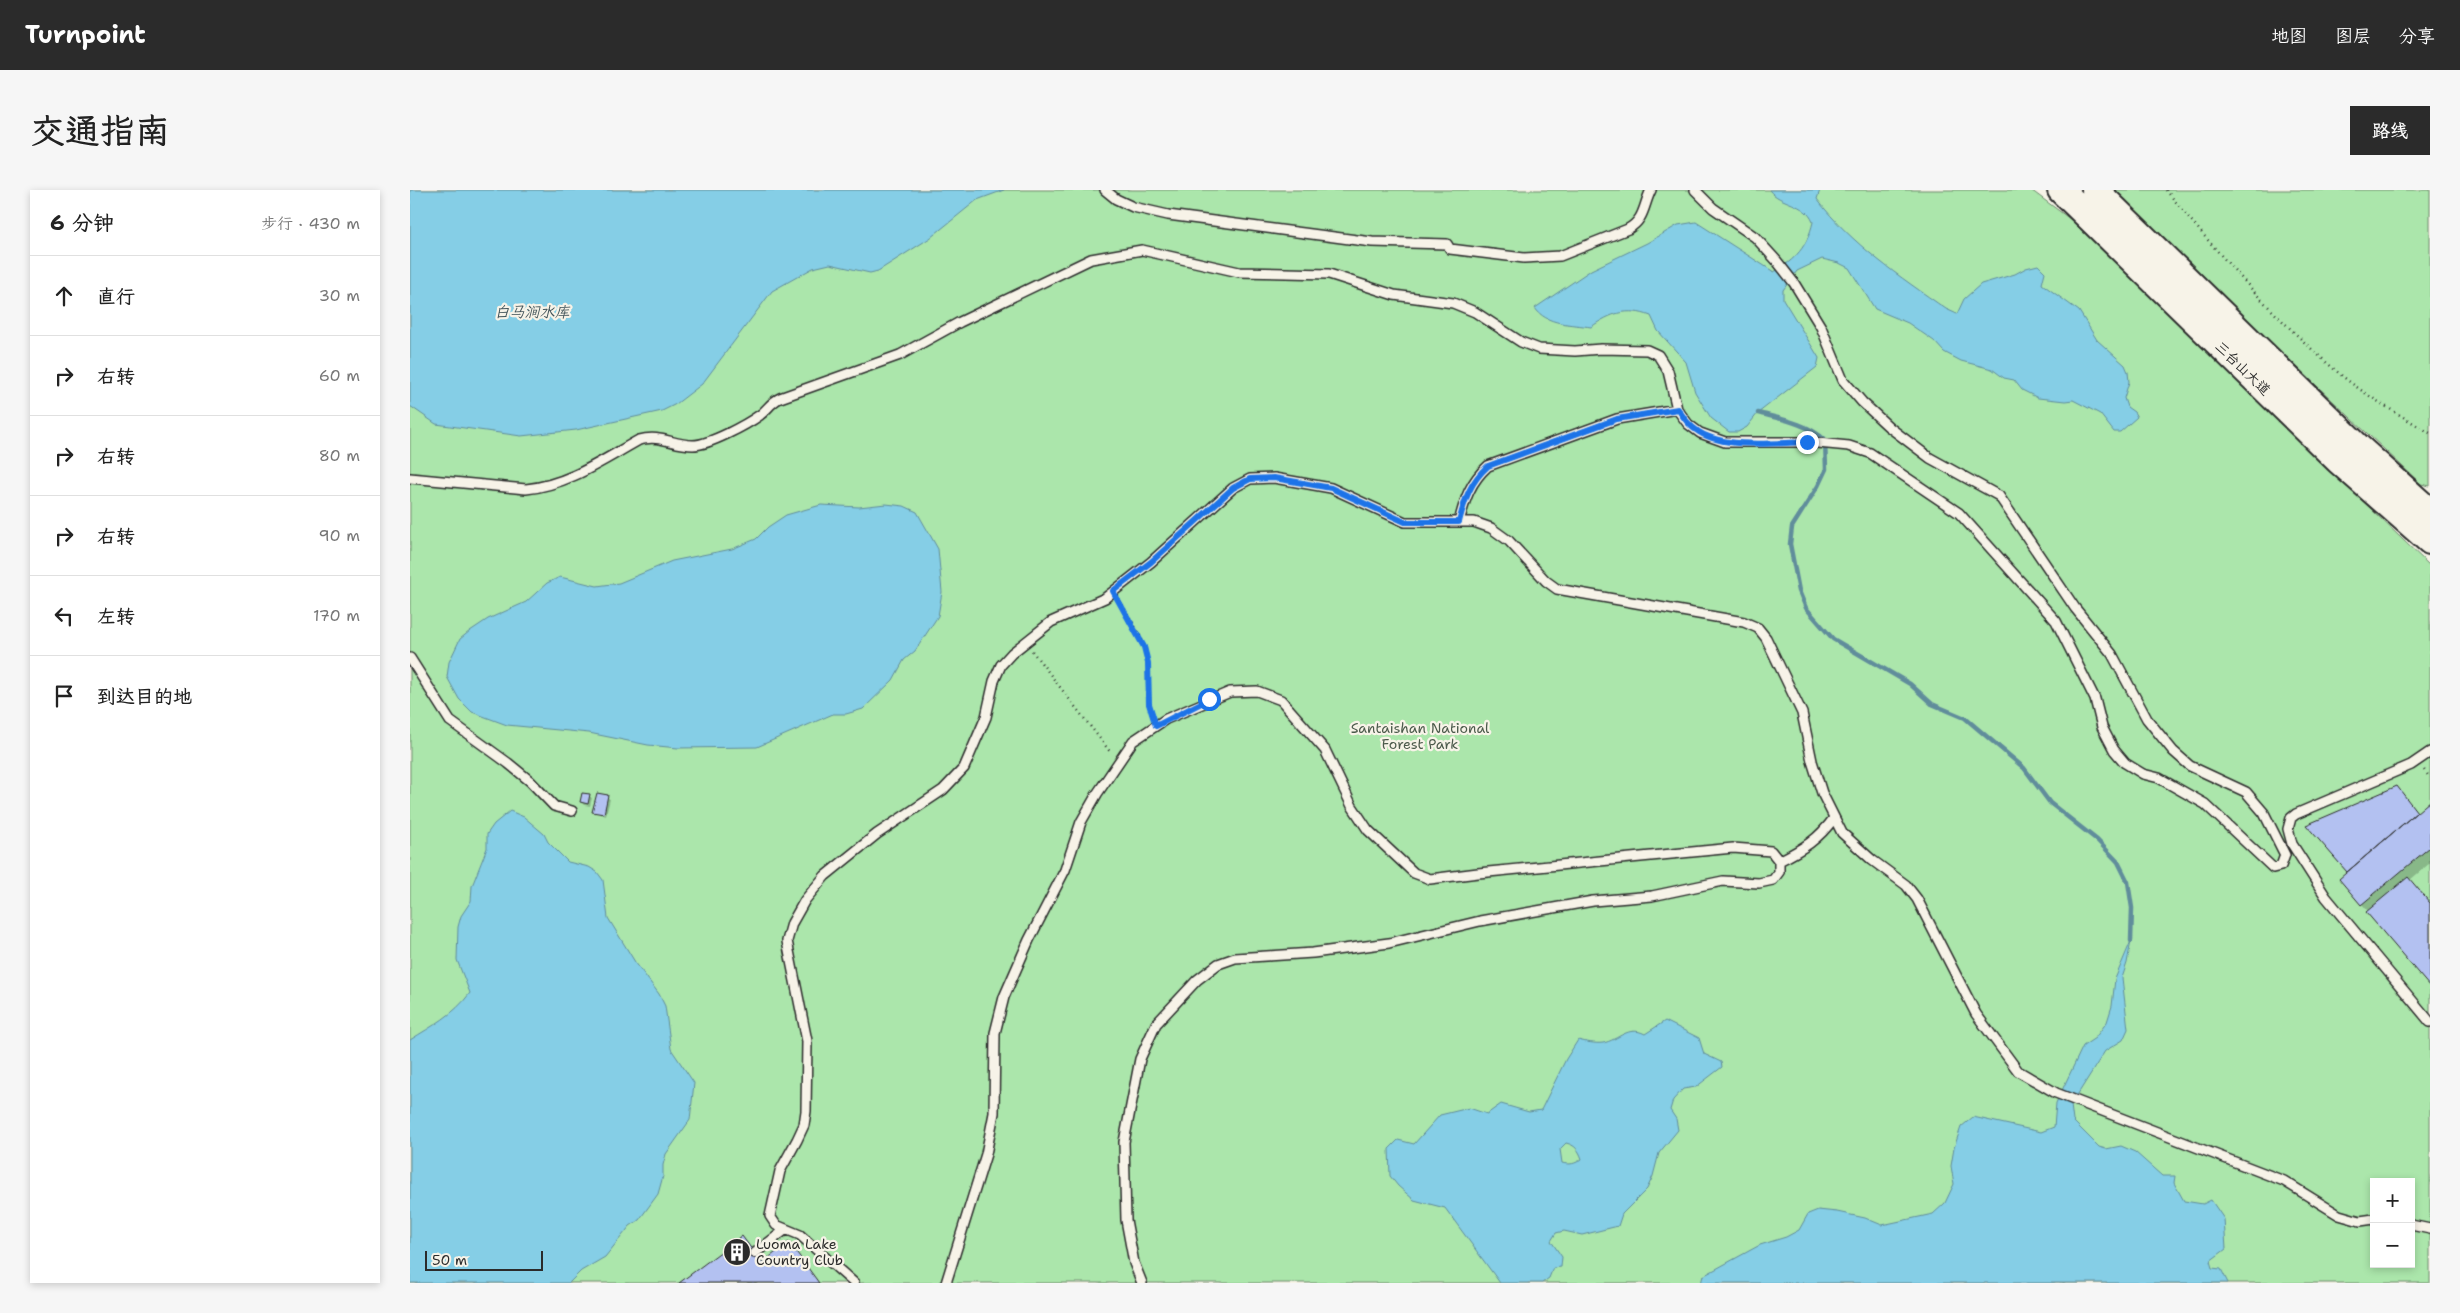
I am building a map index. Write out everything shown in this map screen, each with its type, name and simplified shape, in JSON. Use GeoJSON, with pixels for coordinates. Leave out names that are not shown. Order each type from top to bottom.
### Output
{"type":"FeatureCollection","features":[{"type":"Feature","properties":{"kind":"main road","name":"三台山大道"},"geometry":{"type":"LineString","coordinates":[[2061,190],[2339,461],[2430,541]]}},
{"type":"Feature","properties":{"kind":"main road","name":"三台山大道"},"geometry":{"type":"LineString","coordinates":[[2095,190],[2360,449],[2430,512]]}},
{"type":"Feature","properties":{"kind":"lane"},"geometry":{"type":"LineString","coordinates":[[1105,190],[1116,199],[1133,207],[1168,215],[1372,242],[1447,244],[1450,249],[1524,258],[1549,258],[1572,253],[1637,224],[1644,214],[1651,190]]}},
{"type":"Feature","properties":{"kind":"lane"},"geometry":{"type":"LineString","coordinates":[[410,478],[526,489],[545,487],[564,481],[639,440],[652,437],[693,445],[706,442],[753,419],[763,413],[771,403],[780,398],[900,355],[960,322],[1091,259],[1142,250],[1239,272],[1330,274],[1394,295],[1453,303],[1475,312],[1521,342],[1538,349],[1575,351],[1601,349],[1647,350],[1658,355],[1668,371],[1678,409],[1688,424],[1700,433],[1725,442],[1824,443],[1849,446],[1870,453],[1959,512],[2056,621],[2095,699],[2102,727],[2114,750],[2125,763],[2143,774],[2159,778],[2204,804],[2237,832],[2273,868],[2281,866],[2285,855],[2264,813],[2246,792],[2190,766],[2173,751],[2147,718],[2112,654],[2074,608],[1999,496],[1930,458],[1889,427],[1862,402],[1843,380],[1821,327],[1793,281],[1755,237],[1713,208],[1695,190]]}},
{"type":"Feature","properties":{"kind":"lane"},"geometry":{"type":"LineString","coordinates":[[1459,522],[1466,496],[1476,476],[1488,466],[1617,419],[1678,409]]}},
{"type":"Feature","properties":{"kind":"lane"},"geometry":{"type":"LineString","coordinates":[[854,1283],[800,1235],[776,1225],[770,1216],[780,1171],[800,1133],[806,1111],[807,1041],[787,942],[792,923],[806,900],[825,876],[878,834],[943,790],[964,768],[986,717],[994,681],[1001,665],[1025,642],[1051,622],[1078,612],[1113,591],[1151,562],[1233,488],[1250,479],[1274,478],[1331,488],[1405,522],[1474,522],[1491,528],[1509,541],[1546,581],[1558,589],[1744,622],[1758,628],[1766,638],[1802,713],[1812,761],[1822,793],[1842,833],[1872,860],[1906,885],[1917,899],[1976,1014],[2018,1071],[2056,1093],[2284,1181],[2339,1215],[2360,1221],[2370,1220]]}},
{"type":"Feature","properties":{"kind":"lane"},"geometry":{"type":"LineString","coordinates":[[410,658],[450,721],[508,763],[530,781],[554,806],[572,811]]}},
{"type":"Feature","properties":{"kind":"lane"},"geometry":{"type":"LineString","coordinates":[[946,1283],[986,1154],[994,1114],[996,1033],[1004,997],[1029,940],[1065,870],[1081,822],[1133,741],[1156,726],[1209,699],[1230,692],[1257,690],[1281,700],[1325,750],[1352,806],[1368,830],[1414,873],[1430,880],[1478,872],[1733,848],[1771,851],[1779,861],[1779,872],[1772,880],[1758,884],[1724,881],[1652,896],[1593,901],[1480,921],[1389,943],[1313,953],[1235,958],[1218,964],[1197,980],[1156,1024],[1140,1059],[1124,1142],[1126,1220],[1134,1263],[1142,1283]]}},
{"type":"Feature","properties":{"kind":"lane"},"geometry":{"type":"LineString","coordinates":[[2430,752],[2411,765],[2296,814],[2288,824],[2292,844],[2326,896],[2430,1022]]}},
{"type":"Feature","properties":{"kind":"lane"},"geometry":{"type":"LineString","coordinates":[[1779,861],[1812,844],[1823,834],[1834,818]]}},
{"type":"Feature","properties":{"kind":"lane"},"geometry":{"type":"LineString","coordinates":[[2415,1226],[2430,1228]]}},
{"type":"Feature","properties":{"kind":"lane"},"geometry":{"type":"LineString","coordinates":[[755,1252],[785,1230]]}},
{"type":"Feature","properties":{"kind":"path"},"geometry":{"type":"LineString","coordinates":[[2166,190],[2213,248],[2268,309],[2342,376],[2430,433]]}},
{"type":"Feature","properties":{"kind":"path"},"geometry":{"type":"LineString","coordinates":[[1113,591],[1144,647],[1148,663],[1148,698],[1156,726]]}},
{"type":"Feature","properties":{"kind":"path"},"geometry":{"type":"LineString","coordinates":[[1025,642],[1068,694],[1118,762]]}},
{"type":"Feature","properties":{"kind":"green space","name":"Santaishan National Forest Park"},"geometry":{"type":"Polygon","coordinates":[[[410,190],[2031,190],[2074,222],[2430,566],[2430,1283],[410,1283],[410,190]]]}},
{"type":"Feature","properties":{"kind":"green space"},"geometry":{"type":"Polygon","coordinates":[[[2114,190],[2430,190],[2430,486],[2421,484],[2196,272],[2114,190]]]}},
{"type":"Feature","properties":{"kind":"water","name":"白马涧水库"},"geometry":{"type":"Polygon","coordinates":[[[410,190],[1004,190],[977,200],[930,238],[878,271],[870,273],[830,264],[813,268],[772,291],[702,384],[676,404],[662,411],[576,430],[521,436],[436,424],[410,406],[410,190]]]}},
{"type":"Feature","properties":{"kind":"water"},"geometry":{"type":"Polygon","coordinates":[[[1769,190],[1820,190],[1817,199],[1845,231],[1877,259],[1946,309],[1957,314],[1964,299],[1981,284],[2038,265],[2045,272],[2042,284],[2079,311],[2097,340],[2125,365],[2129,382],[2124,398],[2127,407],[2137,417],[2120,432],[2114,432],[2100,414],[2073,400],[2038,398],[2022,390],[2014,380],[2004,378],[1992,369],[1961,361],[1944,352],[1934,341],[1908,323],[1875,309],[1849,268],[1839,263],[1822,259],[1797,271],[1783,290],[1783,299],[1819,358],[1817,367],[1758,413],[1747,427],[1738,432],[1729,432],[1711,418],[1695,392],[1686,362],[1658,331],[1651,316],[1634,312],[1620,313],[1605,318],[1591,327],[1553,321],[1540,314],[1535,308],[1591,270],[1647,243],[1678,225],[1696,222],[1774,272],[1800,252],[1811,231],[1813,222],[1809,215],[1799,207],[1780,199],[1769,190]]]}},
{"type":"Feature","properties":{"kind":"water"},"geometry":{"type":"Polygon","coordinates":[[[886,504],[904,506],[917,512],[938,549],[942,592],[938,616],[915,651],[904,660],[893,680],[863,709],[846,714],[833,714],[757,747],[678,748],[648,745],[589,733],[507,725],[472,712],[459,699],[447,677],[449,662],[460,639],[488,619],[526,602],[547,583],[560,577],[597,586],[619,583],[672,561],[732,549],[756,539],[768,527],[786,515],[821,505],[859,507],[886,504]]]}},
{"type":"Feature","properties":{"kind":"water"},"geometry":{"type":"Polygon","coordinates":[[[510,811],[524,817],[544,834],[548,842],[568,862],[589,867],[597,872],[603,880],[608,918],[635,962],[659,994],[665,1006],[671,1049],[694,1083],[690,1120],[666,1154],[658,1194],[639,1220],[630,1226],[605,1257],[581,1271],[569,1283],[410,1283],[410,1040],[450,1014],[470,993],[457,960],[458,927],[461,916],[471,901],[472,886],[487,848],[487,834],[494,824],[510,811]]]}},
{"type":"Feature","properties":{"kind":"water"},"geometry":{"type":"Polygon","coordinates":[[[2131,941],[2122,978],[2128,1029],[2123,1040],[2105,1051],[2071,1105],[2073,1121],[2099,1147],[2106,1149],[2121,1146],[2135,1152],[2162,1176],[2175,1176],[2174,1183],[2184,1201],[2203,1204],[2211,1200],[2224,1219],[2226,1249],[2210,1261],[2212,1268],[2221,1269],[2228,1283],[1701,1283],[1703,1276],[1760,1245],[1786,1237],[1799,1230],[1808,1214],[1818,1210],[1865,1218],[1882,1225],[1933,1214],[1945,1203],[1954,1184],[1951,1166],[1954,1148],[1961,1127],[1973,1117],[2041,1132],[2054,1127],[2056,1103],[2083,1046],[2095,1038],[2107,1022],[2112,1006],[2115,979],[2131,941]]]}},
{"type":"Feature","properties":{"kind":"water"},"geometry":{"type":"Polygon","coordinates":[[[1665,1021],[1699,1038],[1704,1054],[1721,1062],[1722,1067],[1696,1087],[1683,1089],[1673,1100],[1670,1110],[1676,1119],[1678,1130],[1659,1153],[1653,1176],[1647,1189],[1622,1214],[1618,1226],[1582,1235],[1564,1231],[1556,1233],[1551,1241],[1562,1257],[1561,1267],[1553,1268],[1549,1278],[1542,1283],[1500,1283],[1445,1208],[1414,1200],[1390,1176],[1389,1149],[1398,1140],[1414,1144],[1440,1115],[1469,1108],[1487,1114],[1501,1104],[1529,1112],[1541,1110],[1566,1059],[1578,1040],[1603,1043],[1628,1032],[1634,1031],[1645,1034],[1665,1021]],[[1566,1143],[1560,1149],[1562,1163],[1572,1164],[1582,1159],[1576,1148],[1566,1143]]]}},
{"type":"Feature","properties":{"kind":"building"},"geometry":{"type":"Polygon","coordinates":[[[2397,786],[2417,812],[2347,872],[2306,825],[2397,786]]]}},
{"type":"Feature","properties":{"kind":"building"},"geometry":{"type":"Polygon","coordinates":[[[582,793],[590,794],[588,804],[580,802],[582,793]]]}},
{"type":"Feature","properties":{"kind":"building"},"geometry":{"type":"Polygon","coordinates":[[[597,793],[608,795],[604,814],[592,812],[597,793]]]}},
{"type":"Feature","properties":{"kind":"building"},"geometry":{"type":"Polygon","coordinates":[[[2430,801],[2430,847],[2361,905],[2339,879],[2430,801]]]}},
{"type":"Feature","properties":{"kind":"building"},"geometry":{"type":"Polygon","coordinates":[[[2408,877],[2430,903],[2430,987],[2366,912],[2408,877]]]}},
{"type":"Feature","properties":{"kind":"building","name":"Luoma Lake Country Club"},"geometry":{"type":"Polygon","coordinates":[[[742,1236],[762,1263],[789,1242],[819,1283],[679,1283],[742,1236]]]}},
{"type":"Feature","properties":{"kind":"waterway"},"geometry":{"type":"LineString","coordinates":[[1758,413],[1810,429],[1825,440],[1826,469],[1818,486],[1792,527],[1790,544],[1799,591],[1806,608],[1833,639],[1910,684],[1932,704],[1965,718],[2024,768],[2050,803],[2097,840],[2118,862],[2128,882],[2132,908],[2131,941]]}},
{"type":"Feature","properties":{"kind":"place","name":"Luoma Lake Country Club"},"geometry":{"type":"Point","coordinates":[737,1252]}},
{"type":"Feature","properties":{"kind":"route"},"geometry":{"type":"LineString","coordinates":[[1209,699],[1166,719],[1156,726],[1147,692],[1148,663],[1144,647],[1140,636],[1113,591],[1151,562],[1233,488],[1250,479],[1274,478],[1331,488],[1405,522],[1433,524],[1459,522],[1466,496],[1476,476],[1488,466],[1617,419],[1678,409],[1688,424],[1700,433],[1725,442],[1807,442]]}}]}
